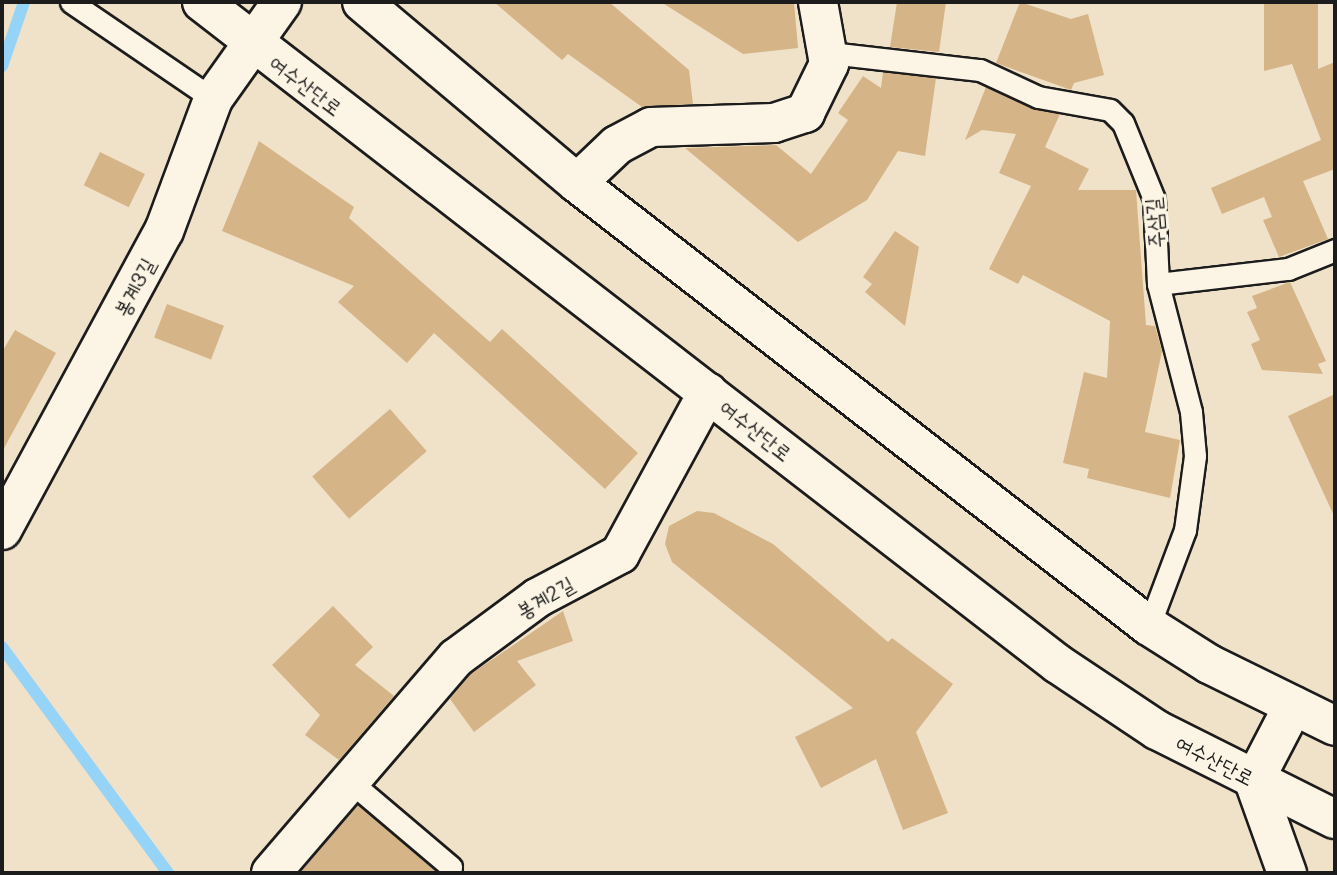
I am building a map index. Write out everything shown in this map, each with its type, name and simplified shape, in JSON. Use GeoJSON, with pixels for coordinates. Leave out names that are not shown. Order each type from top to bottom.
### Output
{"type":"FeatureCollection","features":[{"type":"Feature","properties":{"kind":"street","name":"여수산단로"},"geometry":{"type":"LineString","coordinates":[[202,2],[1069,672],[1157,730],[1254,781],[1335,819]]}},
{"type":"Feature","properties":{"kind":"street","name":"봉계3길"},"geometry":{"type":"LineString","coordinates":[[3,528],[163,231],[214,99],[251,42],[282,2]]}},
{"type":"Feature","properties":{"kind":"street"},"geometry":{"type":"LineString","coordinates":[[362,2],[576,183],[1149,626],[1293,706],[1335,726]]}},
{"type":"Feature","properties":{"kind":"street"},"geometry":{"type":"LineString","coordinates":[[576,183],[617,145],[651,127],[793,119],[812,103],[830,53],[818,2]]}},
{"type":"Feature","properties":{"kind":"street","name":"봉계2길"},"geometry":{"type":"LineString","coordinates":[[271,873],[352,783],[456,658],[537,598],[620,554],[708,392]]}},
{"type":"Feature","properties":{"kind":"street"},"geometry":{"type":"LineString","coordinates":[[1287,873],[1254,781],[1293,706]]}},
{"type":"Feature","properties":{"kind":"lane"},"geometry":{"type":"LineString","coordinates":[[71,2],[214,99]]}},
{"type":"Feature","properties":{"kind":"lane","name":"주삼길"},"geometry":{"type":"LineString","coordinates":[[830,53],[980,69],[1038,97],[1110,110],[1123,123],[1154,199],[1158,284],[1191,412],[1195,456],[1185,530],[1149,626]]}},
{"type":"Feature","properties":{"kind":"lane"},"geometry":{"type":"LineString","coordinates":[[1158,284],[1288,269],[1335,250]]}},
{"type":"Feature","properties":{"kind":"lane"},"geometry":{"type":"LineString","coordinates":[[352,783],[451,867]]}},
{"type":"Feature","properties":{"kind":"building"},"geometry":{"type":"Polygon","coordinates":[[[494,2],[609,2],[689,70],[693,104],[642,107],[568,54],[562,60],[494,2]]]}},
{"type":"Feature","properties":{"kind":"building"},"geometry":{"type":"Polygon","coordinates":[[[661,2],[794,2],[798,48],[743,54],[661,2]]]}},
{"type":"Feature","properties":{"kind":"building"},"geometry":{"type":"Polygon","coordinates":[[[897,2],[946,2],[939,52],[890,47],[897,2]]]}},
{"type":"Feature","properties":{"kind":"building"},"geometry":{"type":"Polygon","coordinates":[[[1020,2],[1071,19],[1088,14],[1104,75],[1074,83],[1071,90],[996,63],[1020,2]]]}},
{"type":"Feature","properties":{"kind":"building"},"geometry":{"type":"Polygon","coordinates":[[[1264,2],[1318,2],[1318,69],[1335,62],[1335,169],[1303,181],[1328,239],[1279,257],[1263,220],[1272,217],[1264,197],[1222,214],[1211,188],[1321,140],[1292,64],[1264,71],[1264,2]]]}},
{"type":"Feature","properties":{"kind":"building"},"geometry":{"type":"Polygon","coordinates":[[[883,72],[936,78],[925,156],[898,151],[867,200],[798,242],[685,148],[776,145],[811,174],[848,120],[838,113],[863,76],[881,88],[883,72]]]}},
{"type":"Feature","properties":{"kind":"building"},"geometry":{"type":"Polygon","coordinates":[[[986,87],[1060,114],[1045,147],[1089,169],[1078,190],[1136,190],[1146,325],[1155,326],[1162,351],[1145,432],[1180,440],[1170,498],[1087,478],[1089,469],[1063,463],[1084,372],[1107,378],[1110,321],[1023,275],[1018,284],[989,269],[1031,186],[999,173],[1016,134],[982,130],[965,140],[986,87]]]}},
{"type":"Feature","properties":{"kind":"building"},"geometry":{"type":"Polygon","coordinates":[[[259,141],[354,207],[349,218],[490,342],[502,329],[638,453],[605,489],[434,333],[407,363],[338,302],[354,286],[222,231],[259,141]]]}},
{"type":"Feature","properties":{"kind":"building"},"geometry":{"type":"Polygon","coordinates":[[[100,152],[145,174],[129,207],[84,185],[100,152]]]}},
{"type":"Feature","properties":{"kind":"building"},"geometry":{"type":"Polygon","coordinates":[[[895,231],[919,247],[905,326],[865,292],[872,284],[863,277],[895,231]]]}},
{"type":"Feature","properties":{"kind":"building"},"geometry":{"type":"Polygon","coordinates":[[[1290,282],[1326,361],[1318,364],[1323,374],[1262,370],[1251,344],[1260,340],[1247,312],[1257,308],[1252,296],[1290,282]]]}},
{"type":"Feature","properties":{"kind":"building"},"geometry":{"type":"Polygon","coordinates":[[[167,304],[224,326],[211,359],[154,338],[167,304]]]}},
{"type":"Feature","properties":{"kind":"building"},"geometry":{"type":"Polygon","coordinates":[[[15,330],[56,353],[2,452],[2,352],[15,330]]]}},
{"type":"Feature","properties":{"kind":"building"},"geometry":{"type":"Polygon","coordinates":[[[1335,394],[1335,518],[1288,416],[1335,394]]]}},
{"type":"Feature","properties":{"kind":"building"},"geometry":{"type":"Polygon","coordinates":[[[390,409],[427,451],[349,519],[312,477],[390,409]]]}},
{"type":"Feature","properties":{"kind":"building"},"geometry":{"type":"Polygon","coordinates":[[[697,511],[714,513],[773,544],[888,642],[892,638],[953,684],[916,732],[948,813],[903,830],[876,759],[821,788],[795,737],[853,708],[672,562],[665,544],[669,526],[697,511]]]}},
{"type":"Feature","properties":{"kind":"building"},"geometry":{"type":"Polygon","coordinates":[[[333,606],[373,647],[355,665],[394,696],[339,760],[305,735],[320,715],[272,665],[333,606]]]}},
{"type":"Feature","properties":{"kind":"building"},"geometry":{"type":"Polygon","coordinates":[[[563,611],[573,641],[517,661],[536,685],[474,732],[450,699],[471,674],[563,611]]]}},
{"type":"Feature","properties":{"kind":"building"},"geometry":{"type":"Polygon","coordinates":[[[358,805],[438,873],[300,873],[358,805]]]}},
{"type":"Feature","properties":{"kind":"waterway"},"geometry":{"type":"LineString","coordinates":[[2,66],[24,2]]}},
{"type":"Feature","properties":{"kind":"waterway"},"geometry":{"type":"LineString","coordinates":[[2,647],[168,873]]}}]}
